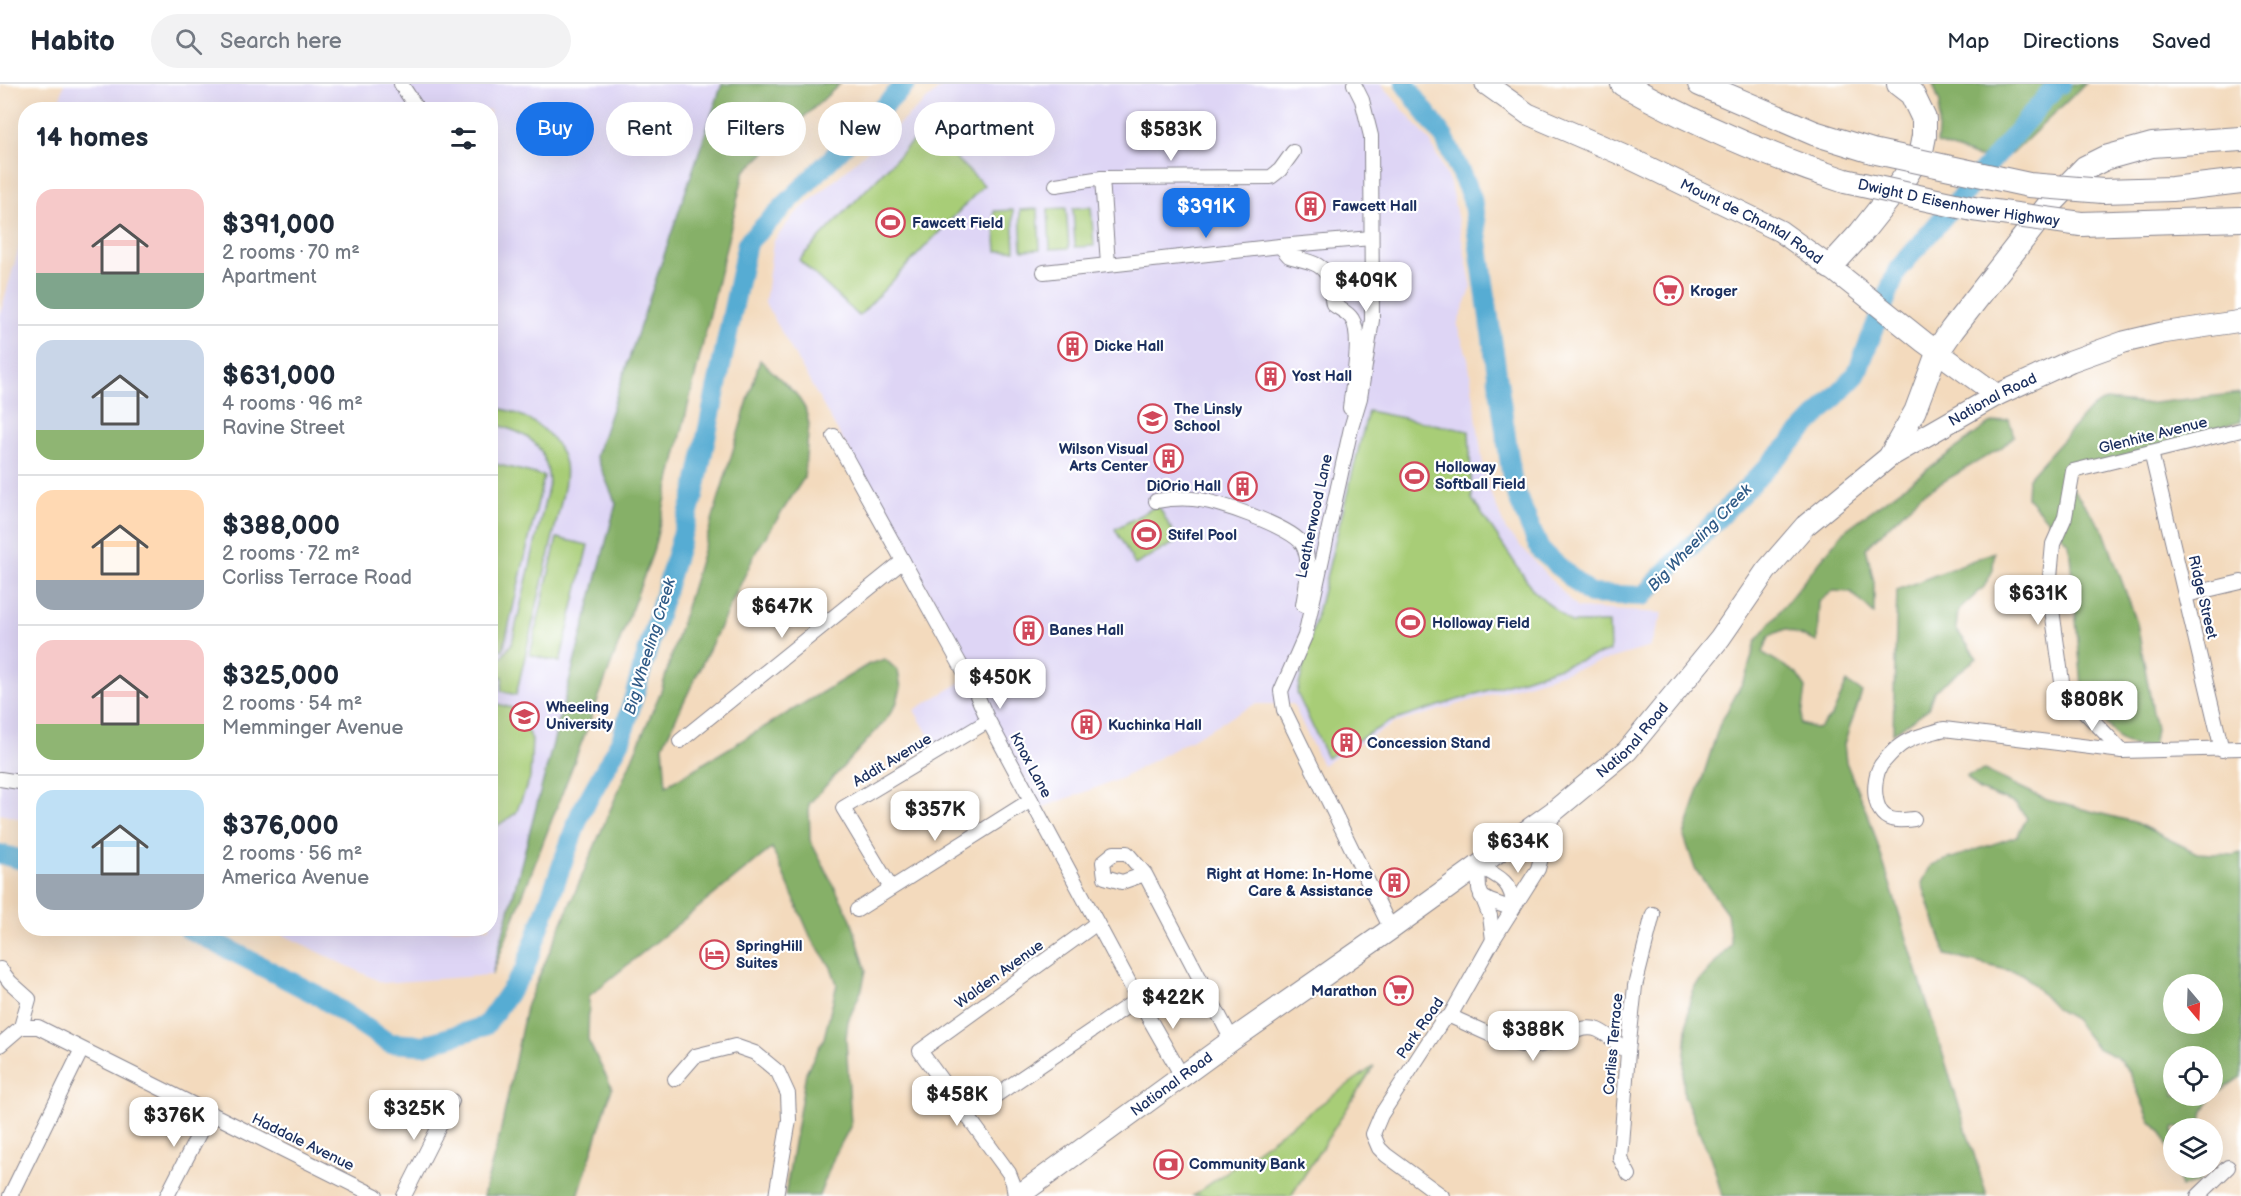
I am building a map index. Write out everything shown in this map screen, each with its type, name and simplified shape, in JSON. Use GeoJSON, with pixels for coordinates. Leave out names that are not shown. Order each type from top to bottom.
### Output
{"type":"FeatureCollection","features":[{"type":"Feature","properties":{"kind":"highway","name":"Dwight D Eisenhower Highway"},"geometry":{"type":"LineString","coordinates":[[1623,84],[1704,126],[1784,161],[1845,181],[1972,209],[2081,224],[2241,219]]}},
{"type":"Feature","properties":{"kind":"highway","name":"Dwight D Eisenhower Highway"},"geometry":{"type":"LineString","coordinates":[[1700,84],[1814,133],[1872,151],[2029,184],[2103,191],[2172,189],[2241,181]]}},
{"type":"Feature","properties":{"kind":"highway"},"geometry":{"type":"LineString","coordinates":[[1837,273],[1861,233],[1903,180],[1921,151],[1924,119],[1912,94],[1899,84]]}},
{"type":"Feature","properties":{"kind":"highway"},"geometry":{"type":"LineString","coordinates":[[1931,347],[1952,330],[2050,204],[2085,168],[2105,158],[2152,145],[2241,139]]}},
{"type":"Feature","properties":{"kind":"main road","name":"Mount de Chantal Road"},"geometry":{"type":"LineString","coordinates":[[1486,84],[1528,114],[1623,155],[1780,231],[1997,395]]}},
{"type":"Feature","properties":{"kind":"main road","name":"National Road"},"geometry":{"type":"LineString","coordinates":[[1016,1196],[1479,866],[1553,812],[1627,751],[1720,638],[1766,571],[1805,526],[1889,457],[1997,395],[2059,366],[2124,342],[2162,333],[2241,321]]}},
{"type":"Feature","properties":{"kind":"main road"},"geometry":{"type":"LineString","coordinates":[[1889,457],[1915,411],[1931,347]]}},
{"type":"Feature","properties":{"kind":"street"},"geometry":{"type":"LineString","coordinates":[[401,84],[413,102]]}},
{"type":"Feature","properties":{"kind":"street","name":"Leatherwood Lane"},"geometry":{"type":"LineString","coordinates":[[1354,84],[1362,100],[1371,136],[1372,320],[1360,398],[1351,428],[1305,636],[1281,691],[1284,710],[1391,929]]}},
{"type":"Feature","properties":{"kind":"street"},"geometry":{"type":"LineString","coordinates":[[1056,184],[1102,178],[1271,177],[1280,170],[1293,152]]}},
{"type":"Feature","properties":{"kind":"street"},"geometry":{"type":"LineString","coordinates":[[1102,178],[1108,264]]}},
{"type":"Feature","properties":{"kind":"street"},"geometry":{"type":"LineString","coordinates":[[1044,273],[1108,264],[1371,238]]}},
{"type":"Feature","properties":{"kind":"street"},"geometry":{"type":"LineString","coordinates":[[1281,246],[1289,256],[1312,262],[1327,275],[1333,304],[1347,314],[1354,325],[1356,342],[1349,413],[1351,428]]}},
{"type":"Feature","properties":{"kind":"street","name":"Glenhite Avenue"},"geometry":{"type":"LineString","coordinates":[[2122,751],[2063,689],[2049,588],[2053,544],[2065,516],[2073,471],[2241,430]]}},
{"type":"Feature","properties":{"kind":"street","name":"Knox Lane"},"geometry":{"type":"LineString","coordinates":[[834,436],[976,693],[988,721],[1137,999],[1182,1076]]}},
{"type":"Feature","properties":{"kind":"street","name":"Ridge Street"},"geometry":{"type":"LineString","coordinates":[[2151,452],[2222,750]]}},
{"type":"Feature","properties":{"kind":"street"},"geometry":{"type":"LineString","coordinates":[[1156,501],[1193,499],[1211,501],[1289,532],[1302,545],[1308,566],[1297,654]]}},
{"type":"Feature","properties":{"kind":"street"},"geometry":{"type":"LineString","coordinates":[[680,741],[903,561]]}},
{"type":"Feature","properties":{"kind":"street"},"geometry":{"type":"LineString","coordinates":[[2186,595],[2241,582]]}},
{"type":"Feature","properties":{"kind":"street","name":"Addit Avenue"},"geometry":{"type":"LineString","coordinates":[[891,888],[843,808],[988,721]]}},
{"type":"Feature","properties":{"kind":"street"},"geometry":{"type":"LineString","coordinates":[[1914,819],[1891,820],[1883,815],[1876,796],[1880,766],[1898,746],[1919,736],[1944,729],[2122,751],[2241,748]]}},
{"type":"Feature","properties":{"kind":"street"},"geometry":{"type":"LineString","coordinates":[[857,910],[1031,800]]}},
{"type":"Feature","properties":{"kind":"street","name":"Park Road"},"geometry":{"type":"LineString","coordinates":[[1442,1196],[1378,1148],[1373,1134],[1381,1115],[1442,1021],[1450,1016],[1493,940],[1538,869],[1553,812]]}},
{"type":"Feature","properties":{"kind":"street"},"geometry":{"type":"LineString","coordinates":[[1481,896],[1513,909],[1512,894],[1503,880],[1479,866],[1478,879],[1481,896],[1490,916],[1493,940]]}},
{"type":"Feature","properties":{"kind":"street"},"geometry":{"type":"LineString","coordinates":[[1145,874],[1232,1040]]}},
{"type":"Feature","properties":{"kind":"street","name":"Corliss Terrace"},"geometry":{"type":"LineString","coordinates":[[1629,1175],[1620,1158],[1628,1052],[1635,986],[1653,914]]}},
{"type":"Feature","properties":{"kind":"street","name":"Walden Avenue"},"geometry":{"type":"LineString","coordinates":[[968,1115],[920,1051],[1097,923]]}},
{"type":"Feature","properties":{"kind":"street"},"geometry":{"type":"LineString","coordinates":[[0,969],[28,999],[21,1027],[3,1037]]}},
{"type":"Feature","properties":{"kind":"street"},"geometry":{"type":"LineString","coordinates":[[1016,1196],[1009,1173],[968,1115],[1137,999]]}},
{"type":"Feature","properties":{"kind":"street"},"geometry":{"type":"LineString","coordinates":[[1450,1016],[1529,1047],[1546,1045],[1589,1028],[1598,1030],[1628,1052]]}},
{"type":"Feature","properties":{"kind":"street","name":"Haddale Avenue"},"geometry":{"type":"LineString","coordinates":[[21,1027],[38,1027],[81,1051],[376,1196]]}},
{"type":"Feature","properties":{"kind":"street"},"geometry":{"type":"LineString","coordinates":[[675,1079],[695,1056],[735,1046],[755,1053],[778,1072],[788,1094],[789,1120],[776,1196]]}},
{"type":"Feature","properties":{"kind":"street"},"geometry":{"type":"LineString","coordinates":[[10,1196],[81,1051]]}},
{"type":"Feature","properties":{"kind":"street"},"geometry":{"type":"LineString","coordinates":[[404,1196],[452,1101]]}},
{"type":"Feature","properties":{"kind":"street"},"geometry":{"type":"LineString","coordinates":[[167,1196],[209,1114]]}},
{"type":"Feature","properties":{"kind":"street"},"geometry":{"type":"LineString","coordinates":[[2198,1196],[2228,1167]]}},
{"type":"Feature","properties":{"kind":"shaded area","name":"Wheeling University"},"geometry":{"type":"Polygon","coordinates":[[[64,84],[722,84],[716,102],[705,102],[705,134],[596,456],[616,504],[492,975],[383,983],[286,936],[498,936],[498,102],[59,102],[64,84]]]}},
{"type":"Feature","properties":{"kind":"shaded area","name":"The Linsly School"},"geometry":{"type":"Polygon","coordinates":[[[945,84],[1381,84],[1430,141],[1450,183],[1472,287],[1457,325],[1468,358],[1485,479],[1506,530],[1577,608],[1663,613],[1650,647],[1393,724],[1322,765],[1293,704],[1255,704],[1122,778],[1041,808],[990,718],[936,748],[914,710],[975,674],[765,303],[773,242],[793,216],[862,156],[902,156],[902,121],[914,111],[914,156],[1055,156],[1055,102],[924,102],[945,84]]]}},
{"type":"Feature","properties":{"kind":"shaded area"},"geometry":{"type":"Polygon","coordinates":[[[18,251],[18,818],[0,814],[0,314],[18,251]]]}},
{"type":"Feature","properties":{"kind":"green space"},"geometry":{"type":"Polygon","coordinates":[[[722,84],[840,84],[806,115],[806,102],[716,102],[722,84]]]}},
{"type":"Feature","properties":{"kind":"green space"},"geometry":{"type":"Polygon","coordinates":[[[1933,84],[2085,84],[2012,154],[1978,157],[1937,143],[1940,103],[1933,84]]]}},
{"type":"Feature","properties":{"kind":"green space"},"geometry":{"type":"Polygon","coordinates":[[[705,134],[705,156],[761,156],[744,172],[653,552],[492,975],[616,504],[596,456],[705,134]]]}},
{"type":"Feature","properties":{"kind":"green space","name":"Fawcett Field"},"geometry":{"type":"Polygon","coordinates":[[[914,139],[914,156],[953,156],[984,185],[859,316],[799,260],[898,156],[902,156],[902,152],[914,139]]]}},
{"type":"Feature","properties":{"kind":"green space"},"geometry":{"type":"Polygon","coordinates":[[[1091,207],[1094,246],[1075,247],[1073,208],[1091,207]]]}},
{"type":"Feature","properties":{"kind":"green space"},"geometry":{"type":"Polygon","coordinates":[[[1066,208],[1069,248],[1050,249],[1048,209],[1066,208]]]}},
{"type":"Feature","properties":{"kind":"green space"},"geometry":{"type":"Polygon","coordinates":[[[1038,209],[1040,249],[1022,250],[1020,210],[1038,209]]]}},
{"type":"Feature","properties":{"kind":"green space"},"geometry":{"type":"Polygon","coordinates":[[[1013,210],[1015,250],[997,251],[994,211],[1013,210]]]}},
{"type":"Feature","properties":{"kind":"green space"},"geometry":{"type":"Polygon","coordinates":[[[760,360],[796,394],[805,408],[809,424],[804,478],[757,550],[663,745],[666,786],[869,664],[885,659],[898,671],[901,688],[896,705],[885,721],[809,804],[810,840],[851,919],[866,970],[862,989],[848,1021],[846,1038],[851,1125],[834,1157],[819,1196],[785,1196],[806,1072],[824,1038],[837,984],[831,967],[811,938],[772,848],[589,996],[588,1040],[612,1088],[578,1196],[483,1196],[500,1134],[526,1007],[661,691],[760,360]]]}},
{"type":"Feature","properties":{"kind":"green space"},"geometry":{"type":"Polygon","coordinates":[[[2241,393],[2241,421],[2062,475],[2103,529],[2137,623],[2156,729],[2153,747],[2135,747],[2120,740],[2083,696],[2069,544],[2027,497],[2028,478],[2090,409],[2106,400],[2145,404],[2241,393]]]}},
{"type":"Feature","properties":{"kind":"green space"},"geometry":{"type":"Polygon","coordinates":[[[498,408],[515,413],[537,424],[554,441],[565,464],[562,496],[516,695],[501,691],[503,676],[498,678],[498,660],[512,643],[549,484],[540,449],[515,431],[498,425],[498,408]]]}},
{"type":"Feature","properties":{"kind":"green space"},"geometry":{"type":"Polygon","coordinates":[[[1368,411],[1469,431],[1472,499],[1533,590],[1571,623],[1609,623],[1610,651],[1389,722],[1327,758],[1297,693],[1368,411]]]}},
{"type":"Feature","properties":{"kind":"green space"},"geometry":{"type":"Polygon","coordinates":[[[2009,419],[2014,436],[2001,448],[1922,494],[1866,548],[1874,582],[1874,614],[1851,592],[1833,591],[1819,602],[1817,642],[1785,629],[1769,636],[1763,653],[1796,673],[1806,688],[1801,724],[1818,729],[1832,716],[1847,682],[1862,692],[1844,744],[1846,762],[1871,823],[1987,1196],[1722,1196],[1714,1167],[1684,1095],[1683,1078],[1689,1004],[1695,986],[1731,945],[1727,913],[1695,869],[1684,836],[1719,726],[1746,676],[1756,641],[1844,531],[1989,424],[2009,419]]]}},
{"type":"Feature","properties":{"kind":"green space"},"geometry":{"type":"Polygon","coordinates":[[[498,465],[544,476],[503,650],[498,648],[498,465]]]}},
{"type":"Feature","properties":{"kind":"green space","name":"Stifel Pool"},"geometry":{"type":"Polygon","coordinates":[[[1158,505],[1178,541],[1135,565],[1115,529],[1158,505]]]}},
{"type":"Feature","properties":{"kind":"green space"},"geometry":{"type":"Polygon","coordinates":[[[557,538],[588,545],[560,662],[530,655],[557,538]]]}},
{"type":"Feature","properties":{"kind":"green space"},"geometry":{"type":"Polygon","coordinates":[[[1994,552],[1993,570],[1984,587],[1958,611],[1956,629],[1977,658],[1934,691],[1928,709],[1893,733],[1897,590],[1994,552]]]}},
{"type":"Feature","properties":{"kind":"green space"},"geometry":{"type":"Polygon","coordinates":[[[498,704],[512,708],[532,739],[530,778],[516,813],[498,825],[498,704]]]}},
{"type":"Feature","properties":{"kind":"green space"},"geometry":{"type":"Polygon","coordinates":[[[1984,770],[2047,800],[2134,822],[2197,853],[2233,855],[2241,853],[2241,1077],[2223,1090],[2223,1046],[2163,1046],[2163,1106],[2207,1106],[2202,1118],[2163,1118],[2163,1134],[2150,1121],[2129,1071],[2116,1057],[2097,1048],[2074,1019],[2056,1009],[2023,974],[1946,955],[1922,883],[1931,865],[2017,836],[2027,818],[2016,804],[1979,790],[1966,776],[1984,770]]]}},
{"type":"Feature","properties":{"kind":"green space"},"geometry":{"type":"Polygon","coordinates":[[[1374,1066],[1291,1196],[1193,1196],[1374,1066]]]}},
{"type":"Feature","properties":{"kind":"green space"},"geometry":{"type":"Polygon","coordinates":[[[2178,1178],[2201,1178],[2199,1182],[2181,1187],[2178,1178]]]}},
{"type":"Feature","properties":{"kind":"waterway","name":"Big Wheeling Creek"},"geometry":{"type":"LineString","coordinates":[[203,936],[317,995],[389,1043],[424,1045],[485,1026],[524,971],[580,814],[621,740],[694,495],[747,243],[906,84]]}},
{"type":"Feature","properties":{"kind":"waterway","name":"Big Wheeling Creek"},"geometry":{"type":"LineString","coordinates":[[1405,84],[1445,139],[1472,198],[1513,486],[1540,550],[1590,594],[1643,596],[1856,375],[1897,271],[2056,86],[2061,84]]}},
{"type":"Feature","properties":{"kind":"waterway","name":"Big Wheeling Creek"},"geometry":{"type":"LineString","coordinates":[[0,854],[18,859]]}},
{"type":"Feature","properties":{"kind":"place","name":"Fawcett Hall"},"geometry":{"type":"Point","coordinates":[1311,206]}},
{"type":"Feature","properties":{"kind":"place","name":"Fawcett Field"},"geometry":{"type":"Point","coordinates":[891,223]}},
{"type":"Feature","properties":{"kind":"place","name":"Kroger"},"geometry":{"type":"Point","coordinates":[1669,291]}},
{"type":"Feature","properties":{"kind":"place","name":"Dicke Hall"},"geometry":{"type":"Point","coordinates":[1073,346]}},
{"type":"Feature","properties":{"kind":"place","name":"Yost Hall"},"geometry":{"type":"Point","coordinates":[1271,376]}},
{"type":"Feature","properties":{"kind":"place","name":"The Linsly School"},"geometry":{"type":"Point","coordinates":[1153,418]}},
{"type":"Feature","properties":{"kind":"place","name":"Wilson Visual Arts Center"},"geometry":{"type":"Point","coordinates":[1169,458]}},
{"type":"Feature","properties":{"kind":"place","name":"Holloway Softball Field"},"geometry":{"type":"Point","coordinates":[1414,476]}},
{"type":"Feature","properties":{"kind":"place","name":"DiOrio Hall"},"geometry":{"type":"Point","coordinates":[1242,486]}},
{"type":"Feature","properties":{"kind":"place","name":"Stifel Pool"},"geometry":{"type":"Point","coordinates":[1147,535]}},
{"type":"Feature","properties":{"kind":"place","name":"Holloway Field"},"geometry":{"type":"Point","coordinates":[1411,623]}},
{"type":"Feature","properties":{"kind":"place","name":"Banes Hall"},"geometry":{"type":"Point","coordinates":[1028,630]}},
{"type":"Feature","properties":{"kind":"place","name":"Wheeling University"},"geometry":{"type":"Point","coordinates":[525,716]}},
{"type":"Feature","properties":{"kind":"place","name":"Kuchinka Hall"},"geometry":{"type":"Point","coordinates":[1087,725]}},
{"type":"Feature","properties":{"kind":"place","name":"Concession Stand"},"geometry":{"type":"Point","coordinates":[1346,743]}},
{"type":"Feature","properties":{"kind":"place","name":"Right at Home: In-Home Care & Assistance"},"geometry":{"type":"Point","coordinates":[1394,883]}},
{"type":"Feature","properties":{"kind":"place","name":"SpringHill Suites"},"geometry":{"type":"Point","coordinates":[715,955]}},
{"type":"Feature","properties":{"kind":"place","name":"Marathon"},"geometry":{"type":"Point","coordinates":[1398,991]}},
{"type":"Feature","properties":{"kind":"place","name":"Community Bank"},"geometry":{"type":"Point","coordinates":[1168,1164]}}]}
